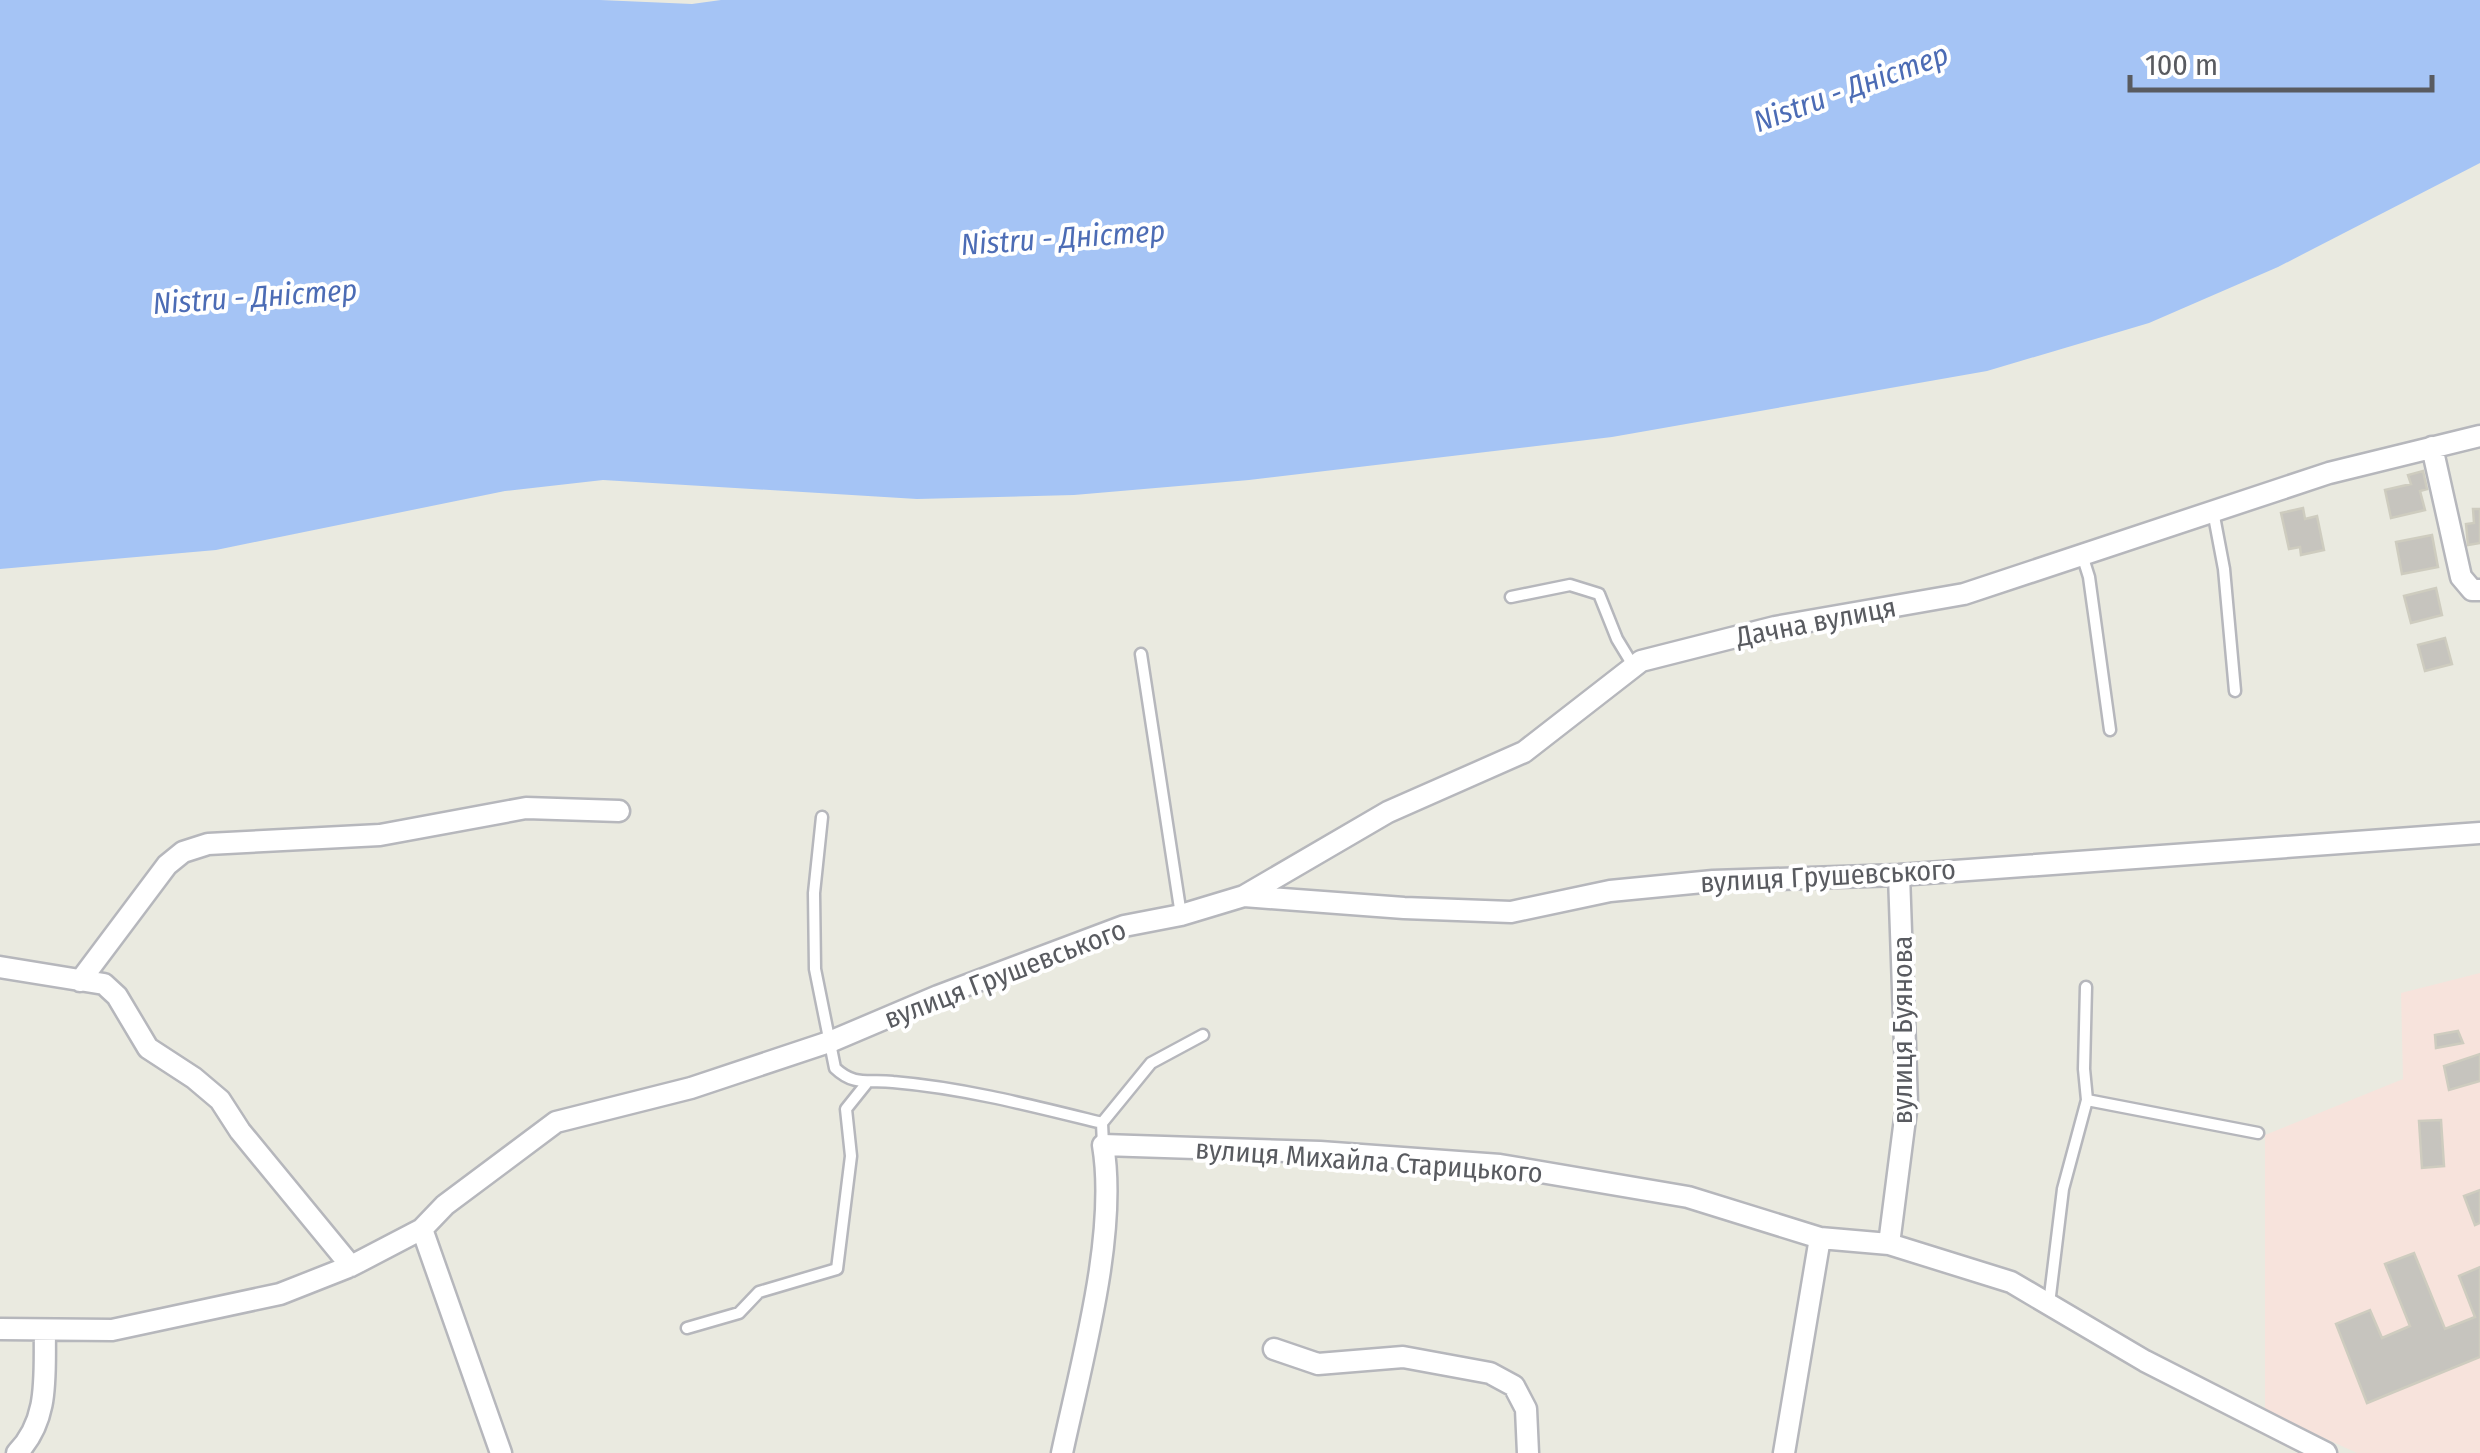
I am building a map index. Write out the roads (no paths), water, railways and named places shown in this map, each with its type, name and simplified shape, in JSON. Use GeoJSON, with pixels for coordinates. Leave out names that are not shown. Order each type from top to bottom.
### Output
{"type":"FeatureCollection","features":[{"type":"Feature","properties":{"kind":"street","name":"Дачна вулиця"},"geometry":{"type":"LineString","coordinates":[[1244,896],[1388,812],[1524,752],[1641,661],[1775,628],[1964,594],[2329,473],[2480,436]]}},
{"type":"Feature","properties":{"kind":"street"},"geometry":{"type":"LineString","coordinates":[[2432,447],[2461,577],[2472,590],[2480,590]]}},
{"type":"Feature","properties":{"kind":"street"},"geometry":{"type":"LineString","coordinates":[[80,981],[167,866],[183,852],[208,844],[380,835],[526,808],[619,811]]}},
{"type":"Feature","properties":{"kind":"street","name":"вулиця Грушевського"},"geometry":{"type":"LineString","coordinates":[[0,1329],[112,1330],[280,1294],[352,1266],[422,1229],[445,1204],[556,1122],[692,1088],[832,1041],[938,996],[1124,926],[1182,916],[1244,896],[1510,912],[1610,891],[1713,881],[1899,874],[2480,833]]}},
{"type":"Feature","properties":{"kind":"street","name":"вулиця Буянова"},"geometry":{"type":"LineString","coordinates":[[1889,1244],[1907,1103],[1899,874]]}},
{"type":"Feature","properties":{"kind":"street"},"geometry":{"type":"LineString","coordinates":[[0,967],[104,984],[116,996],[148,1048],[220,1100],[240,1132],[352,1266]]}},
{"type":"Feature","properties":{"kind":"street"},"geometry":{"type":"LineString","coordinates":[[1062,1453],[1101,1255],[1108,1176],[1102,1145]]}},
{"type":"Feature","properties":{"kind":"street","name":"вулиця Михайла Старицького"},"geometry":{"type":"LineString","coordinates":[[1102,1145],[1320,1152],[1500,1165],[1688,1197],[1820,1238],[1889,1244],[2011,1282],[2145,1362],[2326,1453]]}},
{"type":"Feature","properties":{"kind":"street"},"geometry":{"type":"LineString","coordinates":[[422,1229],[501,1453]]}},
{"type":"Feature","properties":{"kind":"street"},"geometry":{"type":"LineString","coordinates":[[1784,1453],[1820,1238]]}},
{"type":"Feature","properties":{"kind":"street"},"geometry":{"type":"LineString","coordinates":[[16,1453],[37,1426],[44,1403],[45,1331]]}},
{"type":"Feature","properties":{"kind":"street"},"geometry":{"type":"LineString","coordinates":[[1274,1349],[1318,1364],[1404,1357],[1490,1373],[1514,1386],[1526,1410],[1528,1453]]}},
{"type":"Feature","properties":{"kind":"lane"},"geometry":{"type":"LineString","coordinates":[[2213,511],[2224,570],[2234,691]]}},
{"type":"Feature","properties":{"kind":"lane"},"geometry":{"type":"LineString","coordinates":[[2082,555],[2089,577],[2110,730]]}},
{"type":"Feature","properties":{"kind":"lane"},"geometry":{"type":"LineString","coordinates":[[1511,597],[1570,585],[1599,594],[1617,639],[1634,667]]}},
{"type":"Feature","properties":{"kind":"lane"},"geometry":{"type":"LineString","coordinates":[[1141,654],[1182,916]]}},
{"type":"Feature","properties":{"kind":"lane"},"geometry":{"type":"LineString","coordinates":[[822,816],[814,893],[815,969],[836,1068],[846,1078],[866,1084],[889,1081],[986,1096],[1102,1123]]}},
{"type":"Feature","properties":{"kind":"lane"},"geometry":{"type":"LineString","coordinates":[[2049,1304],[2062,1188],[2087,1100],[2086,987]]}},
{"type":"Feature","properties":{"kind":"lane"},"geometry":{"type":"LineString","coordinates":[[1102,1145],[1102,1123],[1151,1063],[1203,1035]]}},
{"type":"Feature","properties":{"kind":"lane"},"geometry":{"type":"LineString","coordinates":[[688,1328],[739,1313],[759,1292],[837,1269],[851,1156],[846,1109],[866,1084]]}},
{"type":"Feature","properties":{"kind":"lane"},"geometry":{"type":"LineString","coordinates":[[2087,1100],[2258,1133]]}},
{"type":"Feature","properties":{"kind":"water","name":"Nistru - Дністер"},"geometry":{"type":"Polygon","coordinates":[[[0,0],[600,0],[692,4],[721,0],[2480,0],[2480,163],[2278,267],[2149,323],[1987,371],[1612,437],[1249,480],[1074,495],[917,499],[603,480],[505,491],[216,550],[0,569],[0,0]]]}}]}
